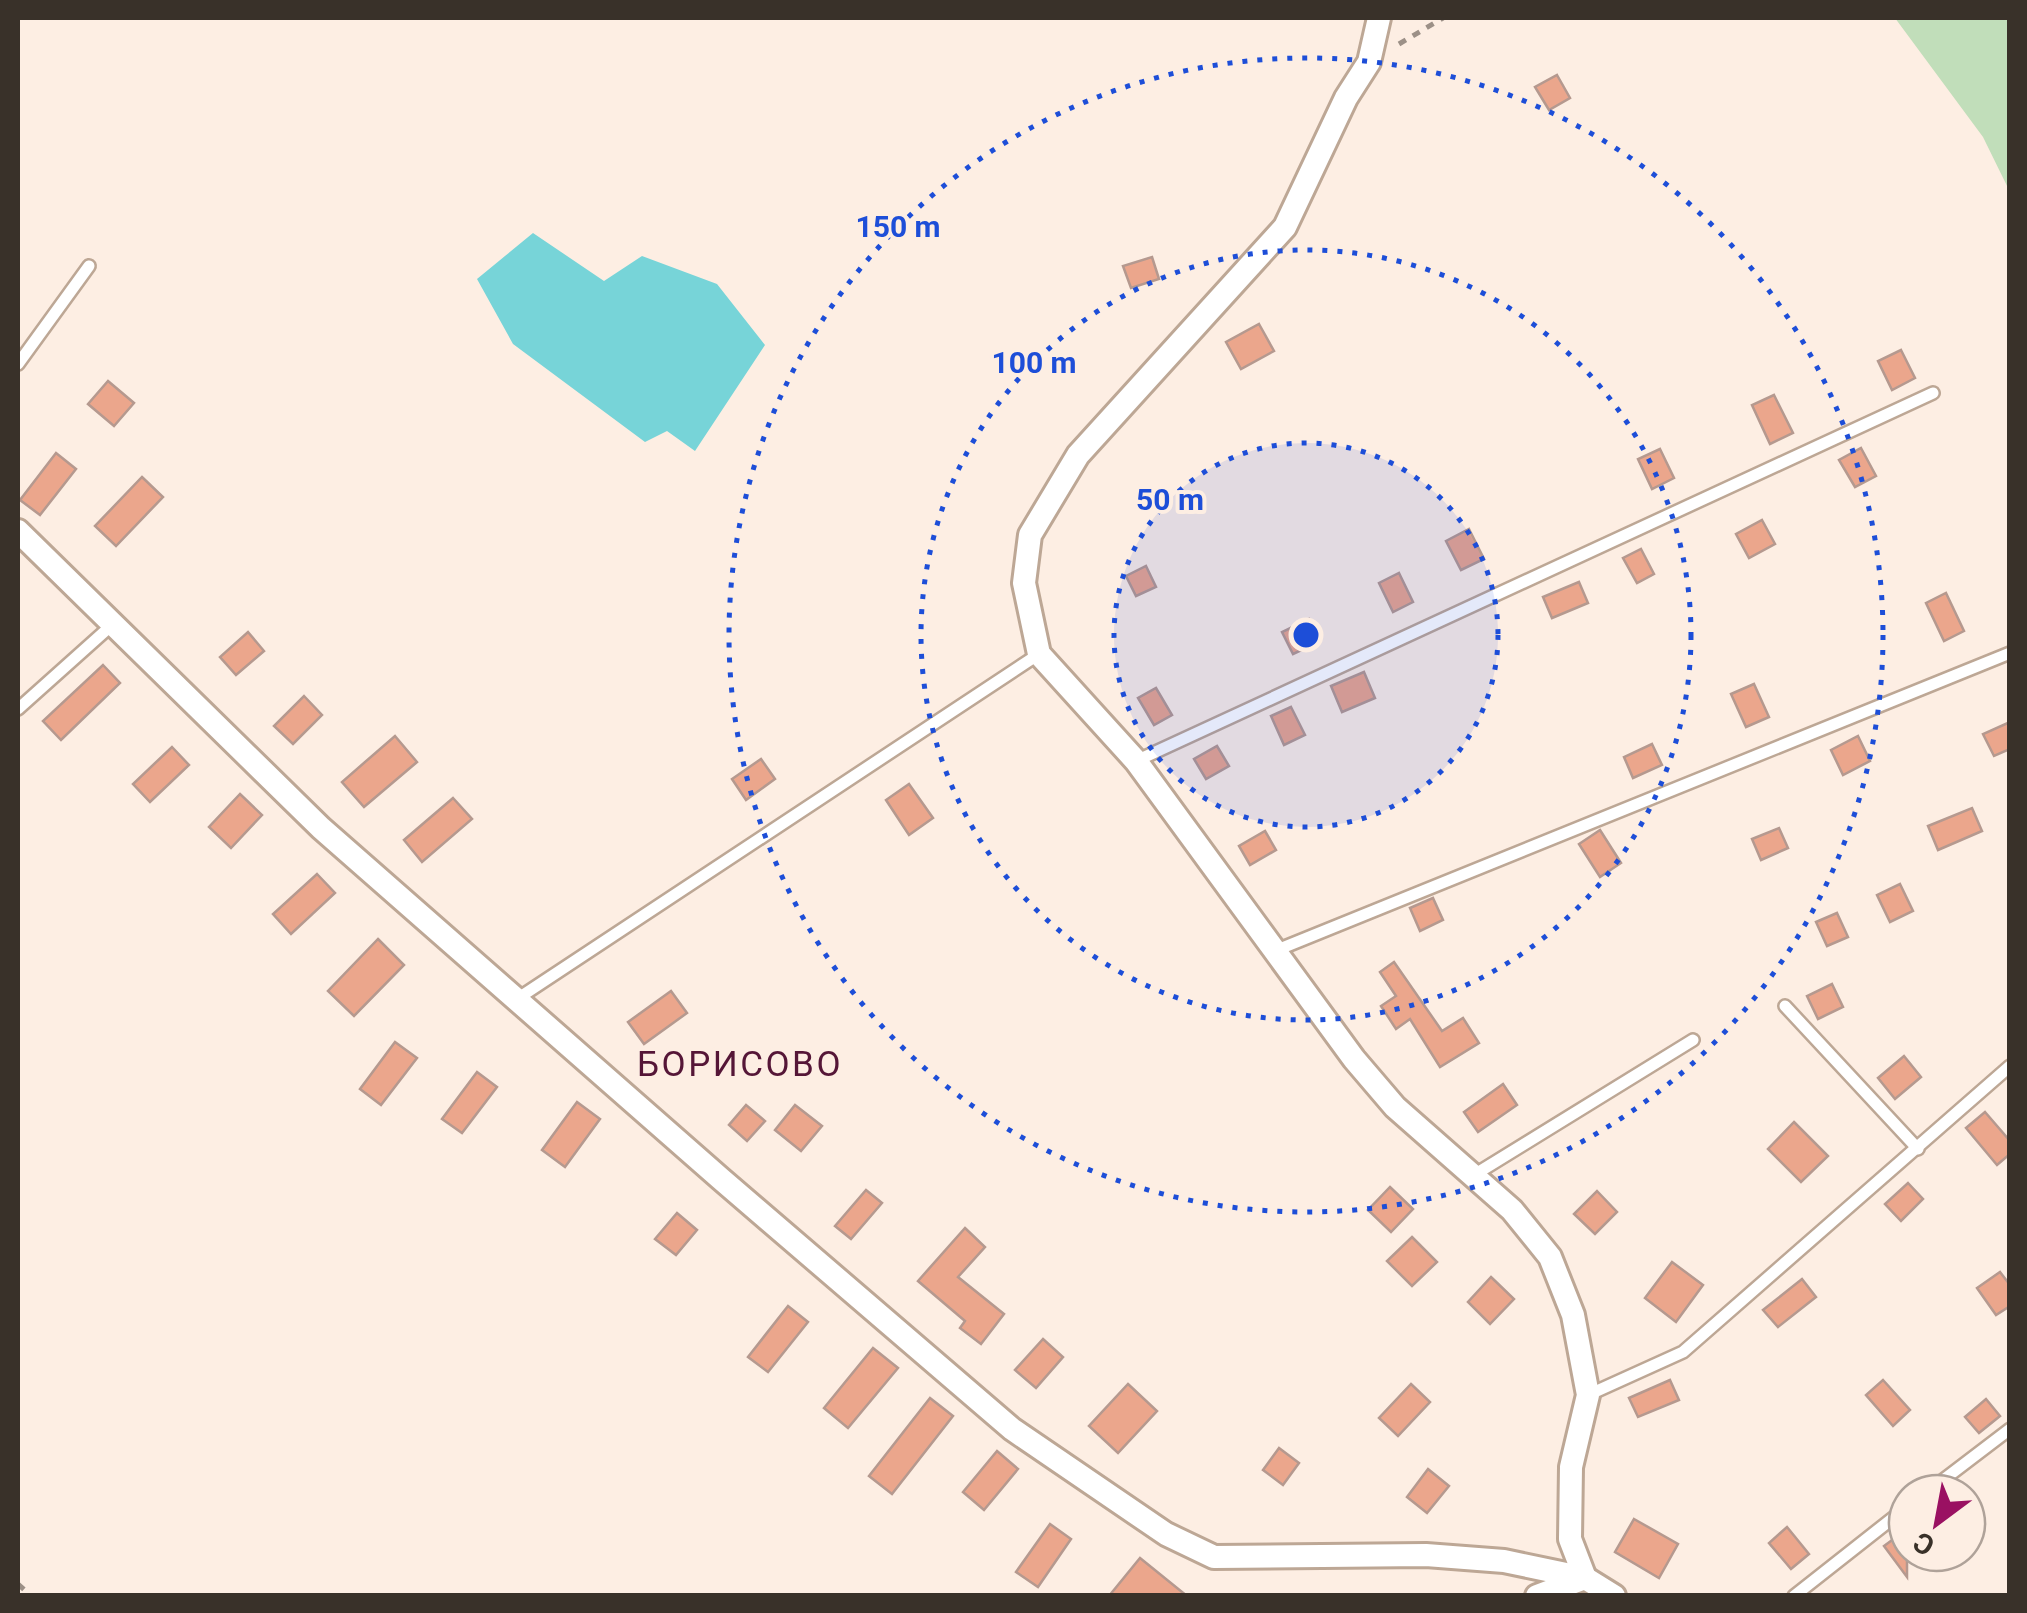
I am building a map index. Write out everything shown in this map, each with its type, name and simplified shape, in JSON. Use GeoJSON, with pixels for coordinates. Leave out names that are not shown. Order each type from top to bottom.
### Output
{"type":"FeatureCollection","features":[{"type":"Feature","properties":{"kind":"street"},"geometry":{"type":"LineString","coordinates":[[1379,18],[1368,62],[1346,98],[1286,227],[1078,455],[1030,535],[1024,582],[1039,654],[1136,761],[1354,1060],[1396,1107],[1512,1210],[1550,1257],[1573,1314],[1588,1395],[1571,1467],[1570,1539],[1584,1578]]}},
{"type":"Feature","properties":{"kind":"street"},"geometry":{"type":"LineString","coordinates":[[18,531],[321,828],[517,1000],[1012,1429],[1166,1534],[1214,1557],[1426,1554],[1504,1561],[1584,1578],[1614,1596]]}},
{"type":"Feature","properties":{"kind":"street"},"geometry":{"type":"LineString","coordinates":[[1537,1596],[1584,1578]]}},
{"type":"Feature","properties":{"kind":"lane"},"geometry":{"type":"LineString","coordinates":[[18,364],[89,266]]}},
{"type":"Feature","properties":{"kind":"lane"},"geometry":{"type":"LineString","coordinates":[[1136,761],[1933,393]]}},
{"type":"Feature","properties":{"kind":"lane"},"geometry":{"type":"LineString","coordinates":[[18,709],[113,624]]}},
{"type":"Feature","properties":{"kind":"lane"},"geometry":{"type":"LineString","coordinates":[[1277,950],[2010,653]]}},
{"type":"Feature","properties":{"kind":"lane"},"geometry":{"type":"LineString","coordinates":[[517,1000],[1039,654]]}},
{"type":"Feature","properties":{"kind":"lane"},"geometry":{"type":"LineString","coordinates":[[1784,1006],[1918,1149]]}},
{"type":"Feature","properties":{"kind":"lane"},"geometry":{"type":"LineString","coordinates":[[1474,1175],[1694,1040]]}},
{"type":"Feature","properties":{"kind":"lane"},"geometry":{"type":"LineString","coordinates":[[1588,1395],[1683,1352],[2010,1066]]}},
{"type":"Feature","properties":{"kind":"lane"},"geometry":{"type":"LineString","coordinates":[[1952,1473],[2010,1429]]}},
{"type":"Feature","properties":{"kind":"lane"},"geometry":{"type":"LineString","coordinates":[[1794,1596],[1887,1523]]}},
{"type":"Feature","properties":{"kind":"path"},"geometry":{"type":"LineString","coordinates":[[1368,62],[1443,18]]}},
{"type":"Feature","properties":{"kind":"path"},"geometry":{"type":"LineString","coordinates":[[18,1584],[31,1596]]}},
{"type":"Feature","properties":{"kind":"green space"},"geometry":{"type":"Polygon","coordinates":[[[1895,18],[2009,18],[2009,190],[1983,137],[1895,18]]]}},
{"type":"Feature","properties":{"kind":"water"},"geometry":{"type":"Polygon","coordinates":[[[533,233],[604,281],[642,256],[717,284],[765,345],[695,451],[667,431],[645,442],[513,344],[477,279],[533,233]]]}},
{"type":"Feature","properties":{"kind":"building"},"geometry":{"type":"Polygon","coordinates":[[[1557,75],[1570,98],[1549,110],[1535,87],[1557,75]]]}},
{"type":"Feature","properties":{"kind":"building"},"geometry":{"type":"Polygon","coordinates":[[[1152,257],[1159,279],[1131,288],[1123,266],[1152,257]]]}},
{"type":"Feature","properties":{"kind":"building"},"geometry":{"type":"Polygon","coordinates":[[[1259,324],[1274,351],[1241,369],[1226,342],[1259,324]]]}},
{"type":"Feature","properties":{"kind":"building"},"geometry":{"type":"Polygon","coordinates":[[[1901,350],[1915,378],[1892,390],[1878,361],[1901,350]]]}},
{"type":"Feature","properties":{"kind":"building"},"geometry":{"type":"Polygon","coordinates":[[[108,381],[134,403],[114,426],[88,404],[108,381]]]}},
{"type":"Feature","properties":{"kind":"building"},"geometry":{"type":"Polygon","coordinates":[[[1774,395],[1793,433],[1770,444],[1752,405],[1774,395]]]}},
{"type":"Feature","properties":{"kind":"building"},"geometry":{"type":"Polygon","coordinates":[[[1861,448],[1876,476],[1855,487],[1839,460],[1861,448]]]}},
{"type":"Feature","properties":{"kind":"building"},"geometry":{"type":"Polygon","coordinates":[[[1660,449],[1674,478],[1652,489],[1638,459],[1660,449]]]}},
{"type":"Feature","properties":{"kind":"building"},"geometry":{"type":"Polygon","coordinates":[[[56,453],[76,469],[40,515],[20,500],[56,453]]]}},
{"type":"Feature","properties":{"kind":"building"},"geometry":{"type":"Polygon","coordinates":[[[142,477],[163,497],[116,546],[95,526],[142,477]]]}},
{"type":"Feature","properties":{"kind":"building"},"geometry":{"type":"Polygon","coordinates":[[[1762,520],[1775,544],[1749,558],[1736,534],[1762,520]]]}},
{"type":"Feature","properties":{"kind":"building"},"geometry":{"type":"Polygon","coordinates":[[[1469,529],[1484,559],[1461,570],[1446,541],[1469,529]]]}},
{"type":"Feature","properties":{"kind":"building"},"geometry":{"type":"Polygon","coordinates":[[[1641,549],[1654,574],[1637,583],[1623,558],[1641,549]]]}},
{"type":"Feature","properties":{"kind":"building"},"geometry":{"type":"Polygon","coordinates":[[[1146,566],[1156,587],[1136,596],[1126,576],[1146,566]]]}},
{"type":"Feature","properties":{"kind":"building"},"geometry":{"type":"Polygon","coordinates":[[[1399,573],[1413,602],[1393,612],[1379,583],[1399,573]]]}},
{"type":"Feature","properties":{"kind":"building"},"geometry":{"type":"Polygon","coordinates":[[[1579,582],[1588,603],[1552,618],[1543,597],[1579,582]]]}},
{"type":"Feature","properties":{"kind":"building"},"geometry":{"type":"Polygon","coordinates":[[[1946,593],[1964,631],[1944,641],[1926,603],[1946,593]]]}},
{"type":"Feature","properties":{"kind":"building"},"geometry":{"type":"Polygon","coordinates":[[[1309,619],[1319,642],[1293,654],[1282,632],[1309,619]]]}},
{"type":"Feature","properties":{"kind":"building"},"geometry":{"type":"Polygon","coordinates":[[[248,632],[264,651],[236,675],[220,657],[248,632]]]}},
{"type":"Feature","properties":{"kind":"building"},"geometry":{"type":"Polygon","coordinates":[[[103,665],[120,683],[61,740],[43,721],[103,665]]]}},
{"type":"Feature","properties":{"kind":"building"},"geometry":{"type":"Polygon","coordinates":[[[1364,672],[1375,698],[1342,712],[1331,686],[1364,672]]]}},
{"type":"Feature","properties":{"kind":"building"},"geometry":{"type":"Polygon","coordinates":[[[1754,684],[1769,717],[1746,727],[1731,694],[1754,684]]]}},
{"type":"Feature","properties":{"kind":"building"},"geometry":{"type":"Polygon","coordinates":[[[1156,688],[1172,715],[1154,725],[1138,698],[1156,688]]]}},
{"type":"Feature","properties":{"kind":"building"},"geometry":{"type":"Polygon","coordinates":[[[304,696],[322,715],[293,744],[274,726],[304,696]]]}},
{"type":"Feature","properties":{"kind":"building"},"geometry":{"type":"Polygon","coordinates":[[[1291,707],[1305,735],[1284,745],[1271,716],[1291,707]]]}},
{"type":"Feature","properties":{"kind":"building"},"geometry":{"type":"Polygon","coordinates":[[[2010,722],[2010,749],[1994,756],[1983,734],[2010,722]]]}},
{"type":"Feature","properties":{"kind":"building"},"geometry":{"type":"Polygon","coordinates":[[[395,736],[417,762],[364,807],[342,782],[395,736]]]}},
{"type":"Feature","properties":{"kind":"building"},"geometry":{"type":"Polygon","coordinates":[[[1858,736],[1870,761],[1843,775],[1831,750],[1858,736]]]}},
{"type":"Feature","properties":{"kind":"building"},"geometry":{"type":"Polygon","coordinates":[[[1652,744],[1662,765],[1633,778],[1624,757],[1652,744]]]}},
{"type":"Feature","properties":{"kind":"building"},"geometry":{"type":"Polygon","coordinates":[[[1217,746],[1229,766],[1206,779],[1194,759],[1217,746]]]}},
{"type":"Feature","properties":{"kind":"building"},"geometry":{"type":"Polygon","coordinates":[[[172,747],[189,765],[150,802],[133,784],[172,747]]]}},
{"type":"Feature","properties":{"kind":"building"},"geometry":{"type":"Polygon","coordinates":[[[761,759],[775,779],[746,800],[732,779],[761,759]]]}},
{"type":"Feature","properties":{"kind":"building"},"geometry":{"type":"Polygon","coordinates":[[[909,784],[933,818],[909,835],[886,800],[909,784]]]}},
{"type":"Feature","properties":{"kind":"building"},"geometry":{"type":"Polygon","coordinates":[[[240,794],[262,815],[231,848],[209,827],[240,794]]]}},
{"type":"Feature","properties":{"kind":"building"},"geometry":{"type":"Polygon","coordinates":[[[453,798],[472,819],[422,862],[404,840],[453,798]]]}},
{"type":"Feature","properties":{"kind":"building"},"geometry":{"type":"Polygon","coordinates":[[[1972,808],[1982,831],[1938,850],[1928,826],[1972,808]]]}},
{"type":"Feature","properties":{"kind":"building"},"geometry":{"type":"Polygon","coordinates":[[[1779,828],[1788,848],[1761,860],[1752,839],[1779,828]]]}},
{"type":"Feature","properties":{"kind":"building"},"geometry":{"type":"Polygon","coordinates":[[[1600,830],[1621,863],[1600,877],[1579,844],[1600,830]]]}},
{"type":"Feature","properties":{"kind":"building"},"geometry":{"type":"Polygon","coordinates":[[[1265,831],[1276,850],[1250,865],[1239,846],[1265,831]]]}},
{"type":"Feature","properties":{"kind":"building"},"geometry":{"type":"Polygon","coordinates":[[[317,874],[335,893],[291,934],[273,914],[317,874]]]}},
{"type":"Feature","properties":{"kind":"building"},"geometry":{"type":"Polygon","coordinates":[[[1900,884],[1913,911],[1890,922],[1877,895],[1900,884]]]}},
{"type":"Feature","properties":{"kind":"building"},"geometry":{"type":"Polygon","coordinates":[[[1433,898],[1443,920],[1420,931],[1410,908],[1433,898]]]}},
{"type":"Feature","properties":{"kind":"building"},"geometry":{"type":"Polygon","coordinates":[[[1837,913],[1848,937],[1827,946],[1816,922],[1837,913]]]}},
{"type":"Feature","properties":{"kind":"building"},"geometry":{"type":"Polygon","coordinates":[[[378,939],[404,965],[354,1016],[328,991],[378,939]]]}},
{"type":"Feature","properties":{"kind":"building"},"geometry":{"type":"Polygon","coordinates":[[[1394,962],[1442,1031],[1463,1018],[1479,1043],[1440,1067],[1410,1019],[1396,1029],[1381,1006],[1396,996],[1380,972],[1394,962]]]}},
{"type":"Feature","properties":{"kind":"building"},"geometry":{"type":"Polygon","coordinates":[[[1832,984],[1843,1007],[1818,1019],[1807,996],[1832,984]]]}},
{"type":"Feature","properties":{"kind":"building"},"geometry":{"type":"Polygon","coordinates":[[[671,991],[687,1013],[644,1044],[628,1022],[671,991]]]}},
{"type":"Feature","properties":{"kind":"building"},"geometry":{"type":"Polygon","coordinates":[[[395,1042],[417,1058],[381,1105],[360,1089],[395,1042]]]}},
{"type":"Feature","properties":{"kind":"building"},"geometry":{"type":"Polygon","coordinates":[[[1904,1056],[1921,1077],[1895,1099],[1878,1078],[1904,1056]]]}},
{"type":"Feature","properties":{"kind":"building"},"geometry":{"type":"Polygon","coordinates":[[[477,1072],[497,1087],[462,1133],[442,1119],[477,1072]]]}},
{"type":"Feature","properties":{"kind":"building"},"geometry":{"type":"Polygon","coordinates":[[[1503,1084],[1517,1105],[1478,1132],[1464,1112],[1503,1084]]]}},
{"type":"Feature","properties":{"kind":"building"},"geometry":{"type":"Polygon","coordinates":[[[577,1102],[600,1119],[565,1167],[542,1150],[577,1102]]]}},
{"type":"Feature","properties":{"kind":"building"},"geometry":{"type":"Polygon","coordinates":[[[746,1105],[765,1121],[747,1141],[729,1125],[746,1105]]]}},
{"type":"Feature","properties":{"kind":"building"},"geometry":{"type":"Polygon","coordinates":[[[795,1105],[822,1126],[801,1151],[775,1130],[795,1105]]]}},
{"type":"Feature","properties":{"kind":"building"},"geometry":{"type":"Polygon","coordinates":[[[1985,1112],[2010,1141],[2010,1154],[1997,1165],[1966,1128],[1985,1112]]]}},
{"type":"Feature","properties":{"kind":"building"},"geometry":{"type":"Polygon","coordinates":[[[1794,1122],[1828,1156],[1801,1182],[1768,1149],[1794,1122]]]}},
{"type":"Feature","properties":{"kind":"building"},"geometry":{"type":"Polygon","coordinates":[[[1908,1183],[1923,1199],[1901,1221],[1885,1204],[1908,1183]]]}},
{"type":"Feature","properties":{"kind":"building"},"geometry":{"type":"Polygon","coordinates":[[[1390,1187],[1413,1209],[1391,1232],[1368,1210],[1390,1187]]]}},
{"type":"Feature","properties":{"kind":"building"},"geometry":{"type":"Polygon","coordinates":[[[866,1190],[882,1203],[851,1239],[835,1226],[866,1190]]]}},
{"type":"Feature","properties":{"kind":"building"},"geometry":{"type":"Polygon","coordinates":[[[1597,1191],[1617,1212],[1595,1234],[1574,1214],[1597,1191]]]}},
{"type":"Feature","properties":{"kind":"building"},"geometry":{"type":"Polygon","coordinates":[[[677,1213],[697,1230],[676,1255],[655,1239],[677,1213]]]}},
{"type":"Feature","properties":{"kind":"building"},"geometry":{"type":"Polygon","coordinates":[[[965,1228],[985,1247],[958,1277],[1004,1314],[981,1344],[960,1328],[965,1321],[918,1281],[965,1228]]]}},
{"type":"Feature","properties":{"kind":"building"},"geometry":{"type":"Polygon","coordinates":[[[1412,1237],[1437,1262],[1412,1286],[1387,1261],[1412,1237]]]}},
{"type":"Feature","properties":{"kind":"building"},"geometry":{"type":"Polygon","coordinates":[[[1672,1262],[1703,1285],[1676,1322],[1645,1298],[1672,1262]]]}},
{"type":"Feature","properties":{"kind":"building"},"geometry":{"type":"Polygon","coordinates":[[[2000,1272],[2010,1285],[2010,1306],[1996,1315],[1977,1288],[2000,1272]]]}},
{"type":"Feature","properties":{"kind":"building"},"geometry":{"type":"Polygon","coordinates":[[[1491,1277],[1514,1299],[1490,1324],[1468,1302],[1491,1277]]]}},
{"type":"Feature","properties":{"kind":"building"},"geometry":{"type":"Polygon","coordinates":[[[1802,1279],[1816,1297],[1778,1327],[1763,1310],[1802,1279]]]}},
{"type":"Feature","properties":{"kind":"building"},"geometry":{"type":"Polygon","coordinates":[[[788,1306],[808,1322],[768,1372],[748,1357],[788,1306]]]}},
{"type":"Feature","properties":{"kind":"building"},"geometry":{"type":"Polygon","coordinates":[[[1043,1339],[1063,1357],[1036,1388],[1015,1370],[1043,1339]]]}},
{"type":"Feature","properties":{"kind":"building"},"geometry":{"type":"Polygon","coordinates":[[[873,1348],[898,1368],[848,1428],[824,1408],[873,1348]]]}},
{"type":"Feature","properties":{"kind":"building"},"geometry":{"type":"Polygon","coordinates":[[[1670,1380],[1679,1400],[1638,1417],[1629,1398],[1670,1380]]]}},
{"type":"Feature","properties":{"kind":"building"},"geometry":{"type":"Polygon","coordinates":[[[1883,1380],[1910,1410],[1893,1426],[1866,1395],[1883,1380]]]}},
{"type":"Feature","properties":{"kind":"building"},"geometry":{"type":"Polygon","coordinates":[[[1128,1384],[1157,1411],[1118,1453],[1089,1426],[1128,1384]]]}},
{"type":"Feature","properties":{"kind":"building"},"geometry":{"type":"Polygon","coordinates":[[[1411,1384],[1430,1402],[1398,1436],[1379,1418],[1411,1384]]]}},
{"type":"Feature","properties":{"kind":"building"},"geometry":{"type":"Polygon","coordinates":[[[930,1398],[953,1416],[892,1494],[869,1476],[930,1398]]]}},
{"type":"Feature","properties":{"kind":"building"},"geometry":{"type":"Polygon","coordinates":[[[1986,1399],[2000,1416],[1979,1433],[1965,1417],[1986,1399]]]}},
{"type":"Feature","properties":{"kind":"building"},"geometry":{"type":"Polygon","coordinates":[[[1279,1448],[1299,1463],[1283,1485],[1263,1470],[1279,1448]]]}},
{"type":"Feature","properties":{"kind":"building"},"geometry":{"type":"Polygon","coordinates":[[[997,1451],[1018,1469],[984,1510],[963,1492],[997,1451]]]}},
{"type":"Feature","properties":{"kind":"building"},"geometry":{"type":"Polygon","coordinates":[[[1428,1469],[1449,1486],[1427,1513],[1407,1497],[1428,1469]]]}},
{"type":"Feature","properties":{"kind":"building"},"geometry":{"type":"Polygon","coordinates":[[[1634,1519],[1678,1544],[1659,1578],[1615,1552],[1634,1519]]]}},
{"type":"Feature","properties":{"kind":"building"},"geometry":{"type":"Polygon","coordinates":[[[1050,1524],[1071,1539],[1038,1587],[1016,1572],[1050,1524]]]}},
{"type":"Feature","properties":{"kind":"building"},"geometry":{"type":"Polygon","coordinates":[[[1787,1527],[1809,1554],[1791,1569],[1769,1543],[1787,1527]]]}},
{"type":"Feature","properties":{"kind":"building"},"geometry":{"type":"Polygon","coordinates":[[[1140,1558],[1187,1596],[1109,1596],[1140,1558]]]}},
{"type":"Feature","properties":{"kind":"district","name":"БОРИСОВО"},"geometry":{"type":"Point","coordinates":[740,1064]}}]}
